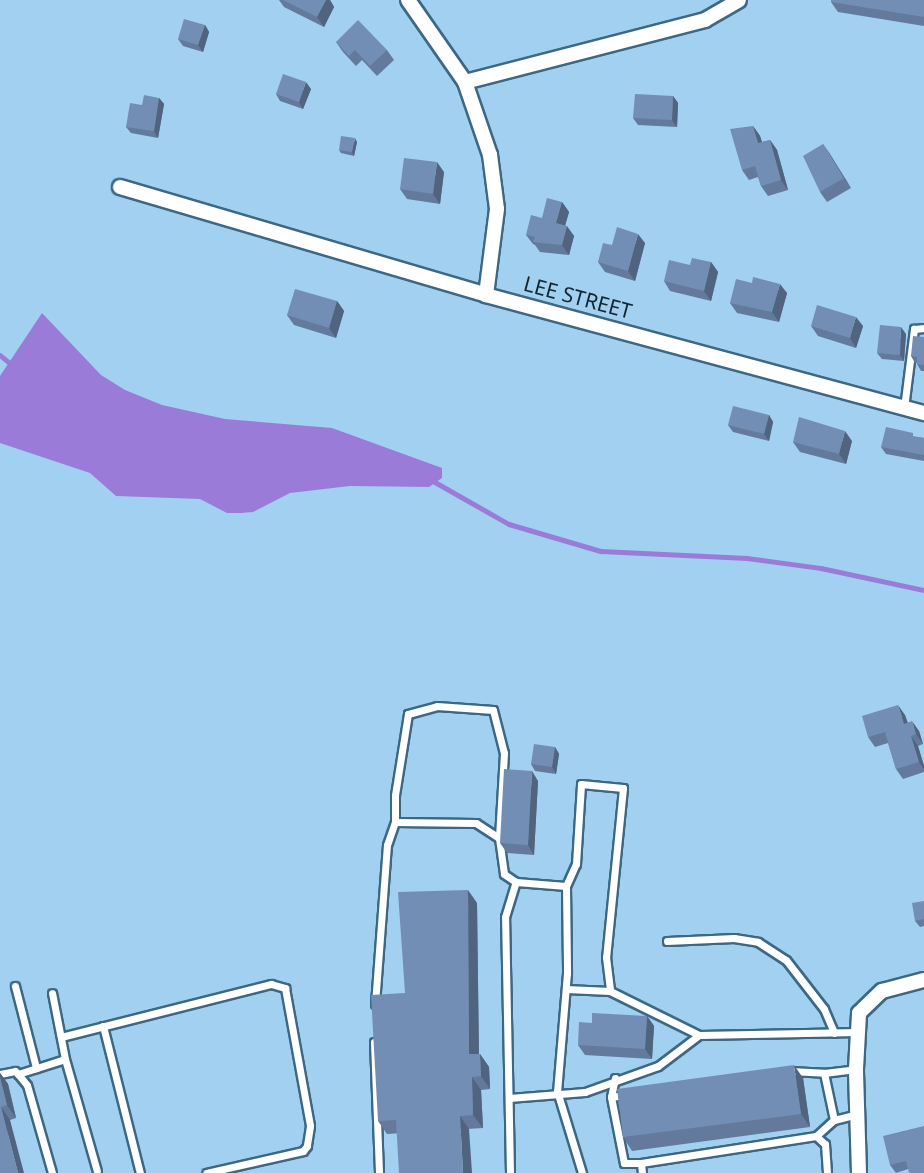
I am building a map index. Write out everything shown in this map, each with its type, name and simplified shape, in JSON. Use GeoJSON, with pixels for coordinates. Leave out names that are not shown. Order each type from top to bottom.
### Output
{"type":"FeatureCollection","features":[{"type":"Feature","properties":{"kind":"street"},"geometry":{"type":"LineString","coordinates":[[408,0],[465,82],[490,155],[497,209],[486,295]]}},
{"type":"Feature","properties":{"kind":"street"},"geometry":{"type":"LineString","coordinates":[[465,82],[705,20],[739,0]]}},
{"type":"Feature","properties":{"kind":"street","name":"LEE STREET"},"geometry":{"type":"LineString","coordinates":[[120,187],[486,295],[924,413]]}},
{"type":"Feature","properties":{"kind":"street"},"geometry":{"type":"LineString","coordinates":[[859,1173],[855,1069],[859,1013],[882,991],[924,980]]}},
{"type":"Feature","properties":{"kind":"lane"},"geometry":{"type":"LineString","coordinates":[[904,408],[914,329],[924,328]]}},
{"type":"Feature","properties":{"kind":"lane"},"geometry":{"type":"LineString","coordinates":[[375,1013],[387,845],[395,822],[395,795],[408,714],[437,706],[493,710],[504,753],[499,838],[504,874],[516,882],[566,886]]}},
{"type":"Feature","properties":{"kind":"lane"},"geometry":{"type":"LineString","coordinates":[[582,1173],[557,1091],[566,989],[566,886],[576,864],[581,784],[623,788],[606,957],[610,991]]}},
{"type":"Feature","properties":{"kind":"lane"},"geometry":{"type":"LineString","coordinates":[[395,822],[476,823],[499,838]]}},
{"type":"Feature","properties":{"kind":"lane"},"geometry":{"type":"LineString","coordinates":[[510,1173],[505,917],[516,882]]}},
{"type":"Feature","properties":{"kind":"lane"},"geometry":{"type":"LineString","coordinates":[[667,941],[734,938],[758,942],[786,960],[824,1010],[834,1033]]}},
{"type":"Feature","properties":{"kind":"lane"},"geometry":{"type":"LineString","coordinates":[[61,1037],[271,984],[285,988],[310,1126],[308,1146],[303,1151],[206,1173]]}},
{"type":"Feature","properties":{"kind":"lane"},"geometry":{"type":"LineString","coordinates":[[15,986],[36,1068]]}},
{"type":"Feature","properties":{"kind":"lane"},"geometry":{"type":"LineString","coordinates":[[566,989],[610,991],[699,1035],[858,1032]]}},
{"type":"Feature","properties":{"kind":"lane"},"geometry":{"type":"LineString","coordinates":[[52,993],[65,1059],[97,1171]]}},
{"type":"Feature","properties":{"kind":"lane"},"geometry":{"type":"LineString","coordinates":[[103,1026],[140,1173]]}},
{"type":"Feature","properties":{"kind":"lane"},"geometry":{"type":"LineString","coordinates":[[509,1098],[557,1091],[585,1092],[615,1078],[658,1066],[699,1035]]}},
{"type":"Feature","properties":{"kind":"lane"},"geometry":{"type":"LineString","coordinates":[[374,1036],[379,1173]]}},
{"type":"Feature","properties":{"kind":"lane"},"geometry":{"type":"LineString","coordinates":[[0,1074],[18,1074],[65,1059]]}},
{"type":"Feature","properties":{"kind":"lane"},"geometry":{"type":"LineString","coordinates":[[784,1072],[824,1073],[855,1069]]}},
{"type":"Feature","properties":{"kind":"lane"},"geometry":{"type":"LineString","coordinates":[[824,1073],[834,1120]]}},
{"type":"Feature","properties":{"kind":"lane"},"geometry":{"type":"LineString","coordinates":[[18,1074],[27,1085],[52,1173]]}},
{"type":"Feature","properties":{"kind":"lane"},"geometry":{"type":"LineString","coordinates":[[615,1078],[610,1097],[624,1163],[816,1136],[834,1120],[858,1114]]}},
{"type":"Feature","properties":{"kind":"lane"},"geometry":{"type":"LineString","coordinates":[[610,1097],[633,1094]]}},
{"type":"Feature","properties":{"kind":"lane"},"geometry":{"type":"LineString","coordinates":[[816,1136],[825,1144],[827,1173]]}},
{"type":"Feature","properties":{"kind":"lane"},"geometry":{"type":"LineString","coordinates":[[640,1162],[642,1173]]}},
{"type":"Feature","properties":{"kind":"shaded area"},"geometry":{"type":"Polygon","coordinates":[[[42,313],[101,375],[125,390],[162,405],[225,419],[332,428],[442,468],[442,478],[429,487],[350,486],[290,493],[253,512],[241,513],[227,513],[200,499],[116,496],[90,473],[0,443],[0,376],[42,313]]]}},
{"type":"Feature","properties":{"kind":"building"},"geometry":{"type":"Polygon","coordinates":[[[283,0],[326,0],[317,17],[283,0]]]}},
{"type":"Feature","properties":{"kind":"building"},"geometry":{"type":"Polygon","coordinates":[[[831,0],[924,0],[924,17],[831,2],[831,0]]]}},
{"type":"Feature","properties":{"kind":"building"},"geometry":{"type":"Polygon","coordinates":[[[184,19],[205,25],[198,45],[178,39],[184,19]]]}},
{"type":"Feature","properties":{"kind":"building"},"geometry":{"type":"Polygon","coordinates":[[[358,20],[387,50],[370,66],[355,50],[349,56],[336,42],[358,20]]]}},
{"type":"Feature","properties":{"kind":"building"},"geometry":{"type":"Polygon","coordinates":[[[283,74],[306,82],[299,102],[276,94],[283,74]]]}},
{"type":"Feature","properties":{"kind":"building"},"geometry":{"type":"Polygon","coordinates":[[[635,94],[673,96],[672,120],[633,118],[635,94]]]}},
{"type":"Feature","properties":{"kind":"building"},"geometry":{"type":"Polygon","coordinates":[[[144,95],[159,98],[154,131],[126,127],[130,103],[142,105],[144,95]]]}},
{"type":"Feature","properties":{"kind":"building"},"geometry":{"type":"Polygon","coordinates":[[[753,126],[758,143],[770,140],[781,180],[761,186],[755,166],[742,170],[730,129],[753,126]]]}},
{"type":"Feature","properties":{"kind":"building"},"geometry":{"type":"Polygon","coordinates":[[[341,136],[355,138],[352,152],[339,150],[341,136]]]}},
{"type":"Feature","properties":{"kind":"building"},"geometry":{"type":"Polygon","coordinates":[[[823,144],[844,178],[820,192],[803,156],[823,144]]]}},
{"type":"Feature","properties":{"kind":"building"},"geometry":{"type":"Polygon","coordinates":[[[404,158],[437,162],[433,194],[400,189],[404,158]]]}},
{"type":"Feature","properties":{"kind":"building"},"geometry":{"type":"Polygon","coordinates":[[[547,198],[562,202],[556,223],[567,226],[562,245],[533,242],[535,237],[526,235],[531,215],[542,218],[547,198]]]}},
{"type":"Feature","properties":{"kind":"building"},"geometry":{"type":"Polygon","coordinates":[[[617,227],[638,234],[628,271],[598,262],[603,243],[612,245],[617,227]]]}},
{"type":"Feature","properties":{"kind":"building"},"geometry":{"type":"Polygon","coordinates":[[[692,258],[711,262],[704,291],[664,281],[669,260],[690,265],[692,258]]]}},
{"type":"Feature","properties":{"kind":"building"},"geometry":{"type":"Polygon","coordinates":[[[753,277],[780,284],[772,312],[730,303],[736,279],[752,283],[753,277]]]}},
{"type":"Feature","properties":{"kind":"building"},"geometry":{"type":"Polygon","coordinates":[[[295,289],[337,301],[329,328],[287,315],[295,289]]]}},
{"type":"Feature","properties":{"kind":"building"},"geometry":{"type":"Polygon","coordinates":[[[817,305],[856,317],[850,338],[811,326],[817,305]]]}},
{"type":"Feature","properties":{"kind":"building"},"geometry":{"type":"Polygon","coordinates":[[[880,325],[901,327],[900,355],[877,353],[880,325]]]}},
{"type":"Feature","properties":{"kind":"building"},"geometry":{"type":"Polygon","coordinates":[[[913,336],[924,337],[924,365],[917,364],[917,357],[911,356],[913,336]]]}},
{"type":"Feature","properties":{"kind":"building"},"geometry":{"type":"Polygon","coordinates":[[[733,406],[769,415],[764,434],[728,425],[733,406]]]}},
{"type":"Feature","properties":{"kind":"building"},"geometry":{"type":"Polygon","coordinates":[[[799,417],[845,431],[839,454],[793,442],[799,417]]]}},
{"type":"Feature","properties":{"kind":"building"},"geometry":{"type":"Polygon","coordinates":[[[886,427],[924,438],[924,455],[881,447],[886,427]]]}},
{"type":"Feature","properties":{"kind":"building"},"geometry":{"type":"Polygon","coordinates":[[[898,705],[904,724],[912,721],[916,734],[911,736],[919,762],[896,769],[885,732],[868,737],[862,716],[898,705]]]}},
{"type":"Feature","properties":{"kind":"building"},"geometry":{"type":"Polygon","coordinates":[[[534,744],[555,747],[552,767],[531,764],[534,744]]]}},
{"type":"Feature","properties":{"kind":"building"},"geometry":{"type":"Polygon","coordinates":[[[504,769],[532,771],[528,845],[500,843],[504,769]]]}},
{"type":"Feature","properties":{"kind":"building"},"geometry":{"type":"Polygon","coordinates":[[[468,890],[469,1054],[480,1054],[481,1076],[472,1077],[473,1115],[460,1116],[463,1173],[399,1173],[396,1120],[378,1121],[371,995],[405,993],[398,892],[468,890]]]}},
{"type":"Feature","properties":{"kind":"building"},"geometry":{"type":"Polygon","coordinates":[[[924,901],[924,919],[915,921],[912,903],[924,901]]]}},
{"type":"Feature","properties":{"kind":"building"},"geometry":{"type":"Polygon","coordinates":[[[592,1013],[647,1016],[645,1049],[578,1045],[579,1022],[592,1023],[592,1013]]]}},
{"type":"Feature","properties":{"kind":"building"},"geometry":{"type":"Polygon","coordinates":[[[794,1065],[801,1114],[623,1137],[617,1089],[794,1065]]]}},
{"type":"Feature","properties":{"kind":"building"},"geometry":{"type":"Polygon","coordinates":[[[0,1077],[7,1105],[1,1107],[18,1173],[0,1173],[0,1077]]]}},
{"type":"Feature","properties":{"kind":"building"},"geometry":{"type":"Polygon","coordinates":[[[924,1126],[924,1173],[909,1173],[906,1161],[890,1165],[883,1136],[924,1126]]]}},
{"type":"Feature","properties":{"kind":"waterway"},"geometry":{"type":"LineString","coordinates":[[0,355],[11,364]]}},
{"type":"Feature","properties":{"kind":"waterway"},"geometry":{"type":"LineString","coordinates":[[435,482],[509,524],[601,551],[747,558],[821,568],[924,590]]}}]}
